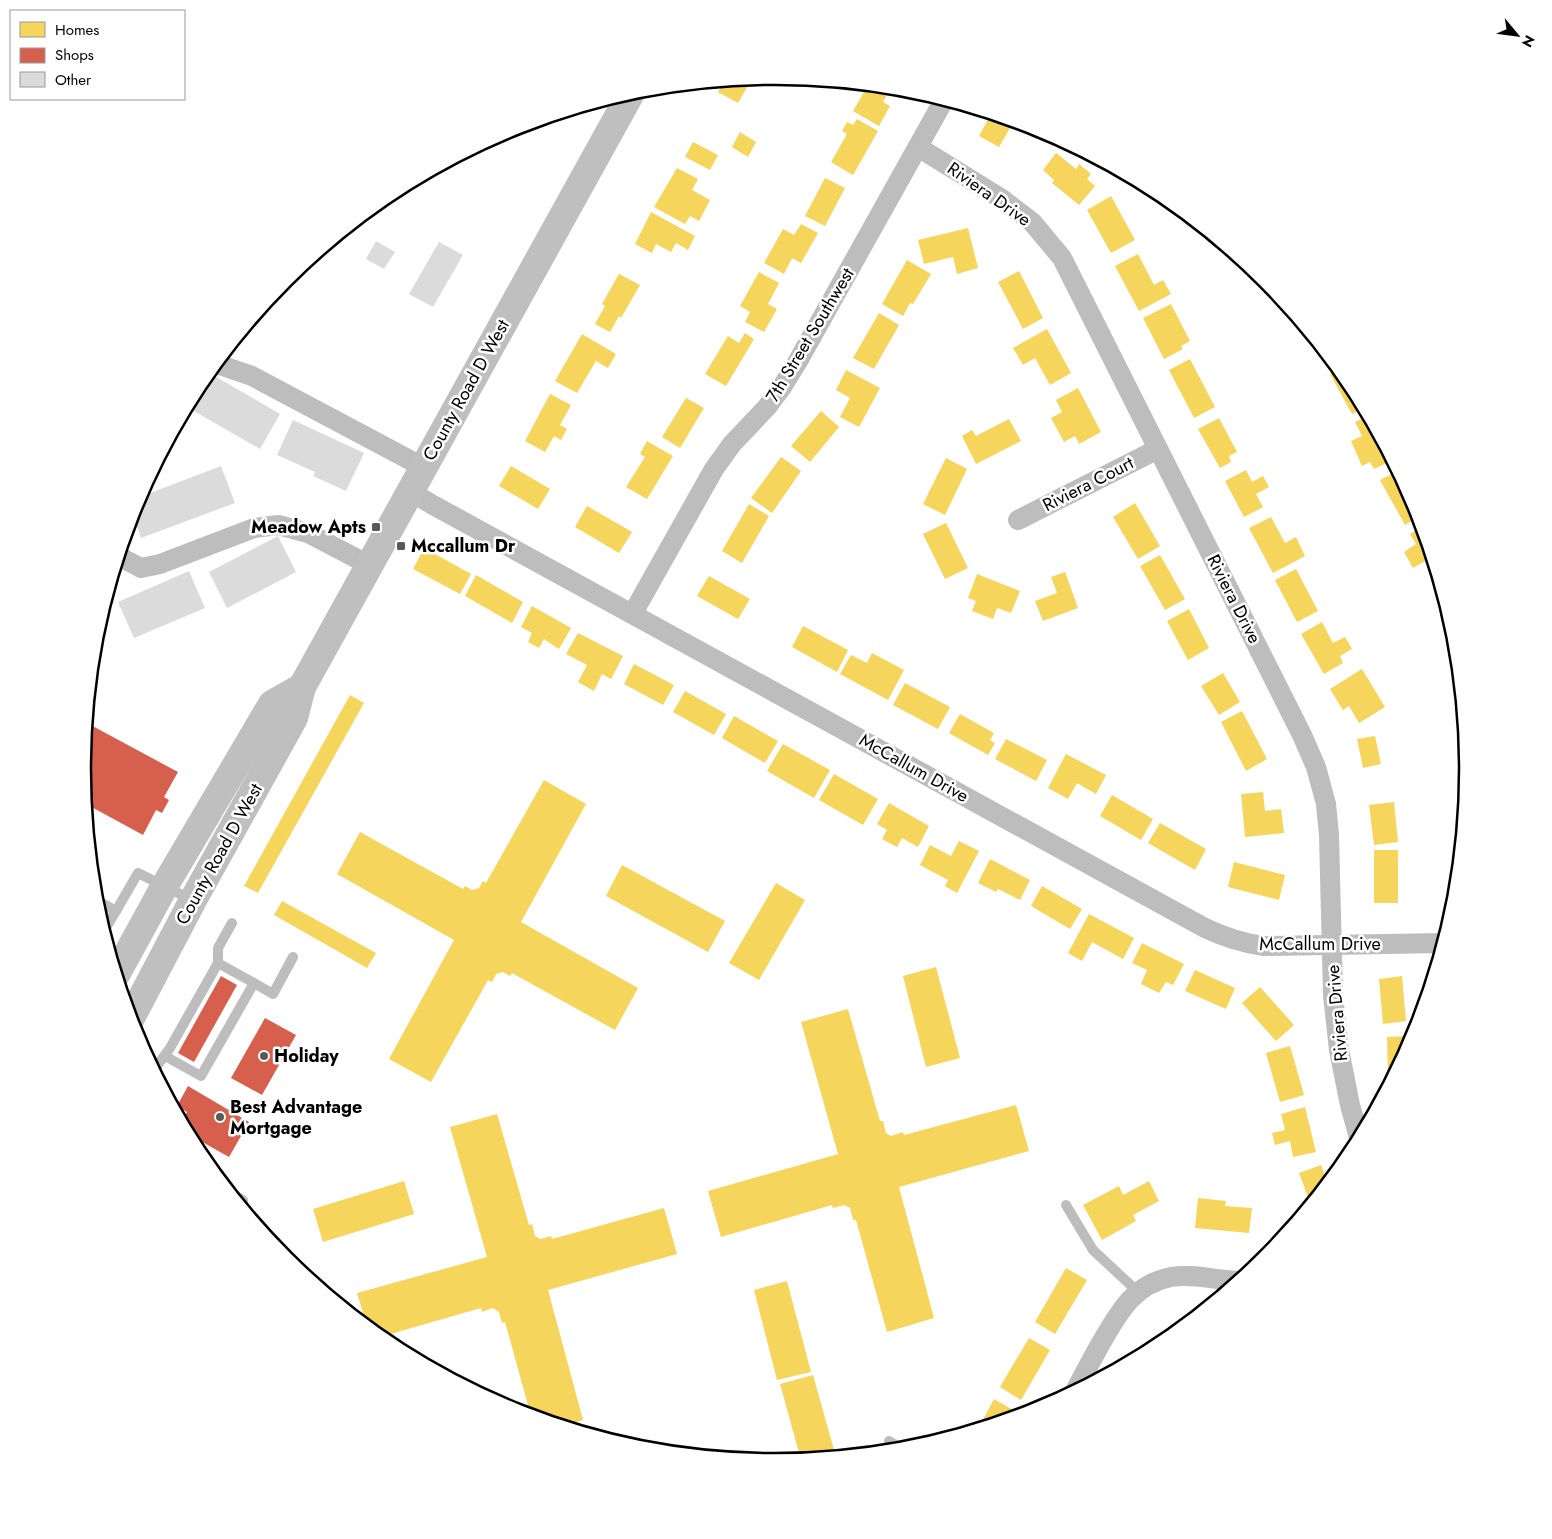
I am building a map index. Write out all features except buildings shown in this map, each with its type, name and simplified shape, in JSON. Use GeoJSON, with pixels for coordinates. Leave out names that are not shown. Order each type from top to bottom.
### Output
{"type":"FeatureCollection","features":[{"type":"Feature","properties":{"kind":"main road","name":"County Road D West"},"geometry":{"type":"LineString","coordinates":[[135,1008],[294,718],[302,688],[626,102]]}},
{"type":"Feature","properties":{"kind":"main road","name":"County Road D West"},"geometry":{"type":"LineString","coordinates":[[121,967],[164,887],[272,704],[302,688]]}},
{"type":"Feature","properties":{"kind":"street","name":"7th Street Southwest"},"geometry":{"type":"LineString","coordinates":[[633,614],[714,469],[732,444],[767,407],[798,361],[941,105]]}},
{"type":"Feature","properties":{"kind":"street","name":"Riviera Drive"},"geometry":{"type":"LineString","coordinates":[[918,147],[1002,199],[1032,222],[1062,258],[1302,735],[1316,767],[1326,804],[1333,995],[1339,1050],[1357,1131]]}},
{"type":"Feature","properties":{"kind":"street"},"geometry":{"type":"LineString","coordinates":[[223,366],[252,376],[424,468]]}},
{"type":"Feature","properties":{"kind":"street","name":"Riviera Court"},"geometry":{"type":"LineString","coordinates":[[1018,520],[1158,449]]}},
{"type":"Feature","properties":{"kind":"street","name":"McCallum Drive"},"geometry":{"type":"LineString","coordinates":[[411,492],[1205,928],[1228,938],[1264,946],[1438,943]]}},
{"type":"Feature","properties":{"kind":"street"},"geometry":{"type":"LineString","coordinates":[[125,559],[141,568],[160,564],[254,528],[278,525],[308,533],[369,565]]}},
{"type":"Feature","properties":{"kind":"street"},"geometry":{"type":"LineString","coordinates":[[1080,1383],[1124,1304],[1138,1292],[1154,1282],[1172,1277],[1190,1276],[1231,1280]]}},
{"type":"Feature","properties":{"kind":"lane"},"geometry":{"type":"LineString","coordinates":[[109,920],[138,873],[193,900]]}},
{"type":"Feature","properties":{"kind":"lane"},"geometry":{"type":"LineString","coordinates":[[106,905],[116,911]]}},
{"type":"Feature","properties":{"kind":"lane"},"geometry":{"type":"LineString","coordinates":[[158,1063],[165,1056],[218,964],[218,948],[232,923]]}},
{"type":"Feature","properties":{"kind":"lane"},"geometry":{"type":"LineString","coordinates":[[218,964],[273,994],[293,957]]}},
{"type":"Feature","properties":{"kind":"lane"},"geometry":{"type":"LineString","coordinates":[[165,1056],[201,1076],[254,983]]}},
{"type":"Feature","properties":{"kind":"lane"},"geometry":{"type":"LineString","coordinates":[[1066,1205],[1094,1250],[1138,1292]]}},
{"type":"Feature","properties":{"kind":"lane"},"geometry":{"type":"LineString","coordinates":[[889,1441],[894,1444]]}},
{"type":"Feature","properties":{"kind":"place","name":"Meadow Apts"},"geometry":{"type":"Point","coordinates":[376,527]}},
{"type":"Feature","properties":{"kind":"place","name":"Mccallum Dr"},"geometry":{"type":"Point","coordinates":[401,546]}},
{"type":"Feature","properties":{"kind":"place","name":"Holiday"},"geometry":{"type":"Point","coordinates":[264,1056]}},
{"type":"Feature","properties":{"kind":"place","name":"Best Advantage Mortgage"},"geometry":{"type":"Point","coordinates":[220,1117]}}]}
